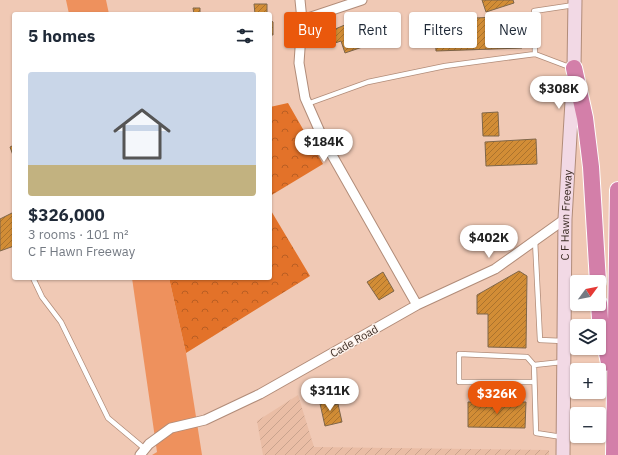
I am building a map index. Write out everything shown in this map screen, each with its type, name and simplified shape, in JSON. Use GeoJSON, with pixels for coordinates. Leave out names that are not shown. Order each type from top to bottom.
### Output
{"type":"FeatureCollection","features":[{"type":"Feature","properties":{"kind":"highway"},"geometry":{"type":"LineString","coordinates":[[574,68],[585,118],[590,160],[598,275]]}},
{"type":"Feature","properties":{"kind":"highway"},"geometry":{"type":"LineString","coordinates":[[614,455],[618,190]]}},
{"type":"Feature","properties":{"kind":"highway"},"geometry":{"type":"LineString","coordinates":[[599,311],[615,391]]}},
{"type":"Feature","properties":{"kind":"main road","name":"C F Hawn Freeway"},"geometry":{"type":"LineString","coordinates":[[563,455],[565,219],[574,68],[575,2]]}},
{"type":"Feature","properties":{"kind":"street"},"geometry":{"type":"LineString","coordinates":[[300,0],[301,12]]}},
{"type":"Feature","properties":{"kind":"street"},"geometry":{"type":"LineString","coordinates":[[326,12],[362,0]]}},
{"type":"Feature","properties":{"kind":"street"},"geometry":{"type":"LineString","coordinates":[[300,48],[299,63],[307,104],[324,141],[417,305]]}},
{"type":"Feature","properties":{"kind":"street","name":"Cade Road"},"geometry":{"type":"LineString","coordinates":[[142,452],[149,444],[171,428],[205,420],[260,394],[417,305],[495,269],[565,219]]}},
{"type":"Feature","properties":{"kind":"lane"},"geometry":{"type":"LineString","coordinates":[[535,54],[534,11],[575,2]]}},
{"type":"Feature","properties":{"kind":"lane"},"geometry":{"type":"LineString","coordinates":[[307,104],[376,80],[445,66],[535,54],[574,68]]}},
{"type":"Feature","properties":{"kind":"lane"},"geometry":{"type":"LineString","coordinates":[[535,240],[540,340],[564,341]]}},
{"type":"Feature","properties":{"kind":"lane"},"geometry":{"type":"LineString","coordinates":[[34,280],[42,297],[61,322],[108,418],[142,452]]}},
{"type":"Feature","properties":{"kind":"lane"},"geometry":{"type":"LineString","coordinates":[[534,382],[459,382],[459,354],[527,357],[534,365],[536,433],[563,437]]}},
{"type":"Feature","properties":{"kind":"lane"},"geometry":{"type":"LineString","coordinates":[[534,365],[564,361]]}},
{"type":"Feature","properties":{"kind":"shaded area"},"geometry":{"type":"Polygon","coordinates":[[[66,0],[106,0],[109,12],[69,12],[66,0]]]}},
{"type":"Feature","properties":{"kind":"shaded area"},"geometry":{"type":"Polygon","coordinates":[[[132,280],[169,280],[186,353],[202,455],[152,455],[157,452],[132,280]]]}},
{"type":"Feature","properties":{"kind":"shaded area"},"geometry":{"type":"Polygon","coordinates":[[[298,395],[314,447],[549,450],[549,455],[263,455],[257,421],[298,395]]]}},
{"type":"Feature","properties":{"kind":"green space"},"geometry":{"type":"Polygon","coordinates":[[[288,103],[323,164],[272,195],[272,107],[288,103]]]}},
{"type":"Feature","properties":{"kind":"green space"},"geometry":{"type":"Polygon","coordinates":[[[272,212],[310,276],[186,353],[169,280],[272,280],[272,212]]]}},
{"type":"Feature","properties":{"kind":"building"},"geometry":{"type":"Polygon","coordinates":[[[482,0],[513,0],[514,3],[486,12],[482,0]]]}},
{"type":"Feature","properties":{"kind":"building"},"geometry":{"type":"Polygon","coordinates":[[[254,4],[267,4],[267,12],[255,12],[254,4]]]}},
{"type":"Feature","properties":{"kind":"building"},"geometry":{"type":"Polygon","coordinates":[[[193,8],[200,8],[200,12],[194,12],[193,8]]]}},
{"type":"Feature","properties":{"kind":"building"},"geometry":{"type":"Polygon","coordinates":[[[477,18],[485,18],[485,48],[522,48],[436,51],[436,48],[477,48],[477,18]]]}},
{"type":"Feature","properties":{"kind":"building"},"geometry":{"type":"Polygon","coordinates":[[[272,21],[273,22],[272,35],[272,21]]]}},
{"type":"Feature","properties":{"kind":"building"},"geometry":{"type":"Polygon","coordinates":[[[344,25],[344,48],[359,48],[345,53],[341,41],[336,43],[336,29],[344,25]]]}},
{"type":"Feature","properties":{"kind":"building"},"geometry":{"type":"Polygon","coordinates":[[[498,112],[499,136],[483,136],[482,113],[498,112]]]}},
{"type":"Feature","properties":{"kind":"building"},"geometry":{"type":"Polygon","coordinates":[[[536,139],[537,164],[486,166],[485,142],[536,139]]]}},
{"type":"Feature","properties":{"kind":"building"},"geometry":{"type":"Polygon","coordinates":[[[12,213],[12,247],[0,251],[0,219],[12,213]]]}},
{"type":"Feature","properties":{"kind":"building"},"geometry":{"type":"Polygon","coordinates":[[[519,271],[527,276],[526,348],[488,347],[488,314],[477,314],[477,295],[519,271]]]}},
{"type":"Feature","properties":{"kind":"building"},"geometry":{"type":"Polygon","coordinates":[[[383,272],[394,291],[379,300],[367,282],[383,272]]]}},
{"type":"Feature","properties":{"kind":"building"},"geometry":{"type":"Polygon","coordinates":[[[330,396],[334,405],[338,404],[342,422],[325,426],[319,399],[330,396]]]}},
{"type":"Feature","properties":{"kind":"building"},"geometry":{"type":"Polygon","coordinates":[[[468,402],[526,402],[525,428],[468,427],[468,402]]]}}]}
